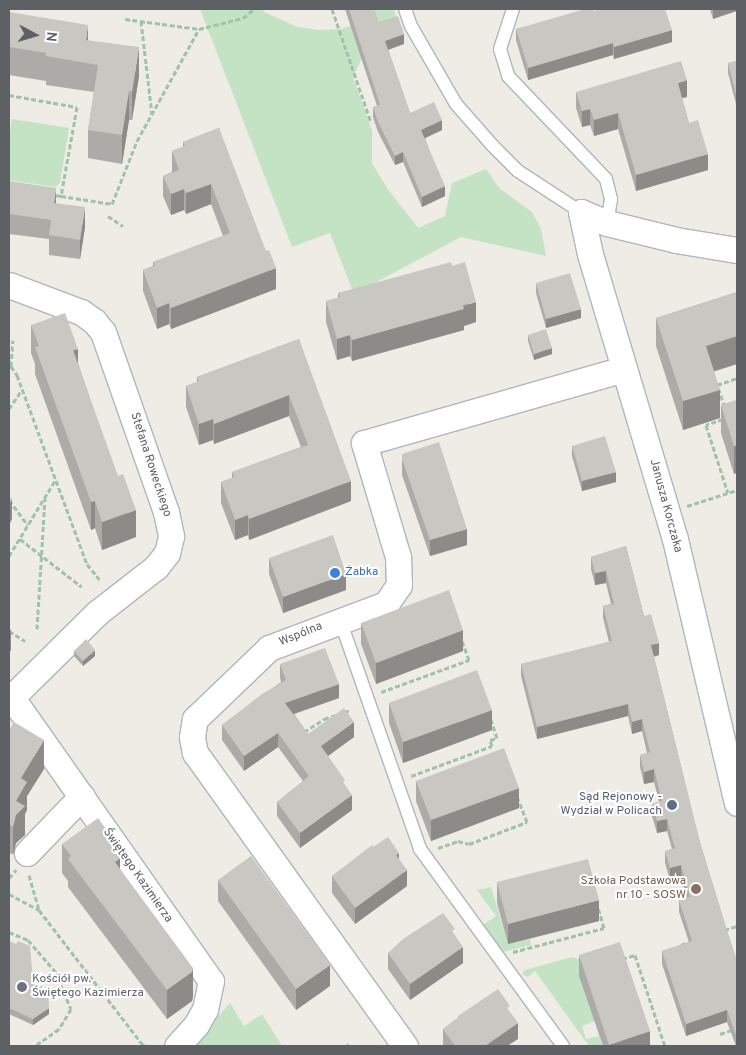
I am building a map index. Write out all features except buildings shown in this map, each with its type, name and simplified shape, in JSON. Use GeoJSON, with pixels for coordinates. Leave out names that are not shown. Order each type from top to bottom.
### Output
{"type":"FeatureCollection","features":[{"type":"Feature","properties":{"kind":"street"},"geometry":{"type":"LineString","coordinates":[[581,212],[607,223],[676,240],[737,250]]}},
{"type":"Feature","properties":{"kind":"street","name":"Janusza Korczaka"},"geometry":{"type":"LineString","coordinates":[[581,212],[590,254],[667,512],[737,803]]}},
{"type":"Feature","properties":{"kind":"street","name":"Stefana Roweckiego"},"geometry":{"type":"LineString","coordinates":[[9,285],[81,312],[94,321],[104,332],[166,512],[171,536],[167,553],[156,567],[97,614],[10,699]]}},
{"type":"Feature","properties":{"kind":"street","name":"Wspólna"},"geometry":{"type":"LineString","coordinates":[[405,1046],[195,753],[192,737],[195,719],[269,648],[386,604],[399,585],[398,557],[364,443],[624,369]]}},
{"type":"Feature","properties":{"kind":"street","name":"Świętego Kazimierza"},"geometry":{"type":"LineString","coordinates":[[10,699],[82,796],[211,981],[204,1009],[196,1025],[177,1046]]}},
{"type":"Feature","properties":{"kind":"street"},"geometry":{"type":"LineString","coordinates":[[27,862],[82,796]]}},
{"type":"Feature","properties":{"kind":"lane"},"geometry":{"type":"LineString","coordinates":[[405,9],[410,26],[456,104],[518,171],[581,212]]}},
{"type":"Feature","properties":{"kind":"lane"},"geometry":{"type":"LineString","coordinates":[[513,9],[500,49],[508,76],[606,179],[612,199],[607,223]]}},
{"type":"Feature","properties":{"kind":"lane"},"geometry":{"type":"LineString","coordinates":[[340,620],[366,697],[424,854],[563,1046]]}},
{"type":"Feature","properties":{"kind":"path"},"geometry":{"type":"LineString","coordinates":[[125,19],[199,29],[243,18],[254,9]]}},
{"type":"Feature","properties":{"kind":"path"},"geometry":{"type":"LineString","coordinates":[[332,9],[371,122]]}},
{"type":"Feature","properties":{"kind":"path"},"geometry":{"type":"LineString","coordinates":[[141,21],[152,114]]}},
{"type":"Feature","properties":{"kind":"path"},"geometry":{"type":"LineString","coordinates":[[52,195],[112,204],[137,141],[199,29]]}},
{"type":"Feature","properties":{"kind":"path"},"geometry":{"type":"LineString","coordinates":[[9,95],[77,107],[61,196]]}},
{"type":"Feature","properties":{"kind":"path"},"geometry":{"type":"LineString","coordinates":[[108,216],[122,226]]}},
{"type":"Feature","properties":{"kind":"path"},"geometry":{"type":"LineString","coordinates":[[13,340],[10,367],[22,390],[87,564],[100,580]]}},
{"type":"Feature","properties":{"kind":"path"},"geometry":{"type":"LineString","coordinates":[[725,409],[717,385],[737,378]]}},
{"type":"Feature","properties":{"kind":"path"},"geometry":{"type":"LineString","coordinates":[[9,409],[22,390]]}},
{"type":"Feature","properties":{"kind":"path"},"geometry":{"type":"LineString","coordinates":[[728,418],[706,425],[728,493]]}},
{"type":"Feature","properties":{"kind":"path"},"geometry":{"type":"LineString","coordinates":[[9,556],[56,479]]}},
{"type":"Feature","properties":{"kind":"path"},"geometry":{"type":"LineString","coordinates":[[667,512],[737,490]]}},
{"type":"Feature","properties":{"kind":"path"},"geometry":{"type":"LineString","coordinates":[[37,629],[45,498]]}},
{"type":"Feature","properties":{"kind":"path"},"geometry":{"type":"LineString","coordinates":[[9,500],[28,525]]}},
{"type":"Feature","properties":{"kind":"path"},"geometry":{"type":"LineString","coordinates":[[20,539],[82,588]]}},
{"type":"Feature","properties":{"kind":"path"},"geometry":{"type":"LineString","coordinates":[[9,631],[25,640]]}},
{"type":"Feature","properties":{"kind":"path"},"geometry":{"type":"LineString","coordinates":[[366,697],[469,660],[460,636]]}},
{"type":"Feature","properties":{"kind":"path"},"geometry":{"type":"LineString","coordinates":[[300,735],[324,719],[351,710]]}},
{"type":"Feature","properties":{"kind":"path"},"geometry":{"type":"LineString","coordinates":[[397,781],[492,746],[490,740],[497,738],[489,715]]}},
{"type":"Feature","properties":{"kind":"path"},"geometry":{"type":"LineString","coordinates":[[424,854],[458,841],[469,844],[527,822],[516,794]]}},
{"type":"Feature","properties":{"kind":"path"},"geometry":{"type":"LineString","coordinates":[[27,862],[39,910]]}},
{"type":"Feature","properties":{"kind":"path"},"geometry":{"type":"LineString","coordinates":[[9,894],[39,910],[143,1045],[147,1046]]}},
{"type":"Feature","properties":{"kind":"path"},"geometry":{"type":"LineString","coordinates":[[498,956],[604,928],[598,906]]}},
{"type":"Feature","properties":{"kind":"path"},"geometry":{"type":"LineString","coordinates":[[718,932],[737,926]]}},
{"type":"Feature","properties":{"kind":"path"},"geometry":{"type":"LineString","coordinates":[[9,932],[28,940],[55,971],[71,1009],[59,1029],[35,1046]]}},
{"type":"Feature","properties":{"kind":"path"},"geometry":{"type":"LineString","coordinates":[[681,945],[700,938]]}},
{"type":"Feature","properties":{"kind":"path"},"geometry":{"type":"LineString","coordinates":[[620,960],[635,955],[665,1046]]}},
{"type":"Feature","properties":{"kind":"path"},"geometry":{"type":"LineString","coordinates":[[720,1034],[737,1028]]}},
{"type":"Feature","properties":{"kind":"green space"},"geometry":{"type":"Polygon","coordinates":[[[200,9],[263,9],[264,12],[298,27],[319,30],[341,29],[363,22],[375,14],[375,9],[394,9],[403,42],[361,60],[353,77],[372,131],[372,163],[387,188],[418,228],[445,216],[452,183],[486,169],[499,188],[532,212],[541,229],[546,256],[461,237],[354,294],[330,233],[292,247],[200,9]]]}},
{"type":"Feature","properties":{"kind":"green space"},"geometry":{"type":"Polygon","coordinates":[[[12,119],[69,128],[60,183],[55,187],[9,180],[9,138],[12,119]]]}},
{"type":"Feature","properties":{"kind":"green space"},"geometry":{"type":"Polygon","coordinates":[[[491,887],[508,944],[530,939],[531,945],[503,952],[483,925],[496,916],[477,890],[491,887]]]}},
{"type":"Feature","properties":{"kind":"green space"},"geometry":{"type":"Polygon","coordinates":[[[572,957],[585,961],[595,1021],[582,1026],[586,1039],[599,1036],[603,1046],[589,1046],[535,971],[528,977],[522,974],[525,970],[572,957]]]}},
{"type":"Feature","properties":{"kind":"green space"},"geometry":{"type":"Polygon","coordinates":[[[230,1003],[244,1026],[262,1014],[282,1046],[191,1046],[230,1003]]]}},
{"type":"Feature","properties":{"kind":"place","name":"Żabka"},"geometry":{"type":"Point","coordinates":[335,573]}},
{"type":"Feature","properties":{"kind":"place","name":"Sąd Rejonowy - Wydział w Policach"},"geometry":{"type":"Point","coordinates":[672,805]}},
{"type":"Feature","properties":{"kind":"place","name":"Szkoła Podstawowa nr 10 - SOSW"},"geometry":{"type":"Point","coordinates":[696,889]}},
{"type":"Feature","properties":{"kind":"place","name":"Kościół pw. Świętego Kazimierza"},"geometry":{"type":"Point","coordinates":[22,987]}}]}
